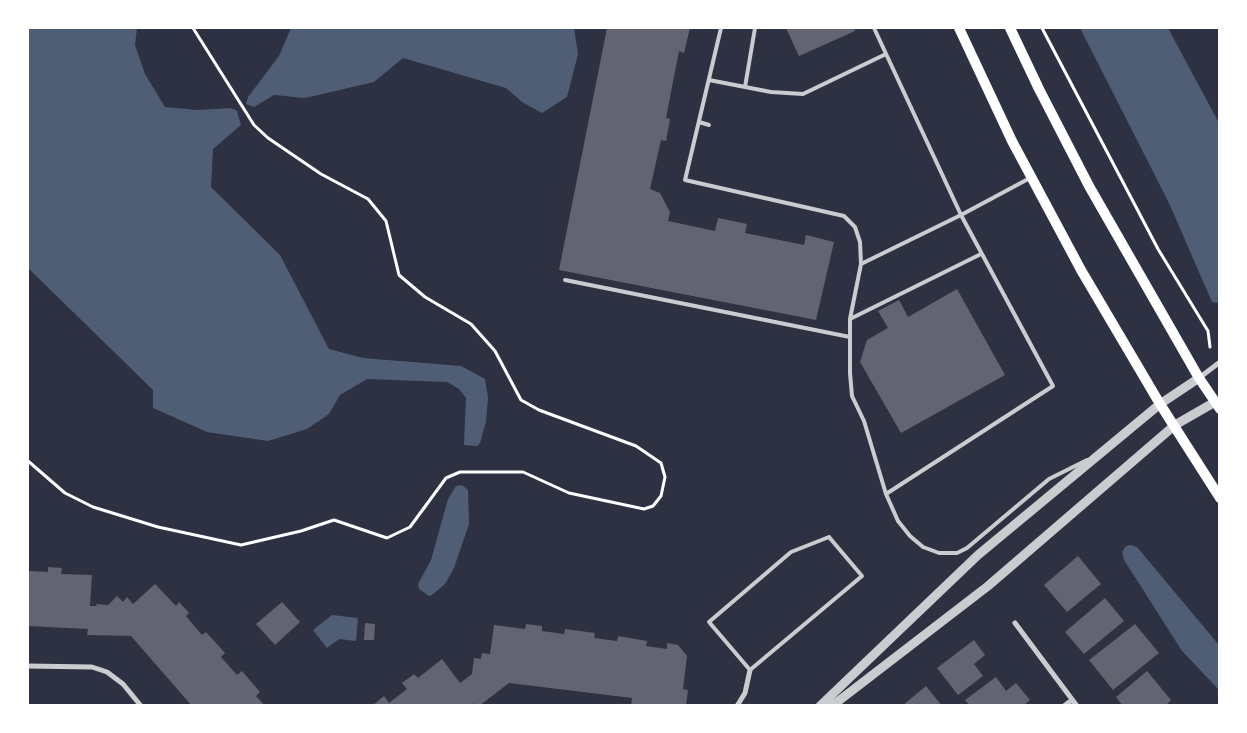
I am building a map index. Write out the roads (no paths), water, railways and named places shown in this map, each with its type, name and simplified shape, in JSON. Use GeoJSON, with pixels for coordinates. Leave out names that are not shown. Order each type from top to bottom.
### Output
{"type":"FeatureCollection","features":[{"type":"Feature","properties":{"kind":"main road"},"geometry":{"type":"LineString","coordinates":[[959,28],[1031,177],[1080,270],[1160,404],[1220,498]]}},
{"type":"Feature","properties":{"kind":"main road"},"geometry":{"type":"LineString","coordinates":[[1010,28],[1039,90],[1089,186],[1199,378],[1218,403]]}},
{"type":"Feature","properties":{"kind":"street"},"geometry":{"type":"LineString","coordinates":[[820,706],[978,555],[1160,404],[1220,362]]}},
{"type":"Feature","properties":{"kind":"street"},"geometry":{"type":"LineString","coordinates":[[832,706],[988,586],[1175,425],[1218,403]]}},
{"type":"Feature","properties":{"kind":"street"},"geometry":{"type":"LineString","coordinates":[[1016,623],[1077,706]]}},
{"type":"Feature","properties":{"kind":"street"},"geometry":{"type":"LineString","coordinates":[[28,666],[92,667],[107,672],[123,684],[140,706]]}},
{"type":"Feature","properties":{"kind":"street"},"geometry":{"type":"LineString","coordinates":[[737,706],[744,693],[750,670]]}},
{"type":"Feature","properties":{"kind":"street"},"geometry":{"type":"LineString","coordinates":[[1064,706],[1072,700]]}},
{"type":"Feature","properties":{"kind":"lane"},"geometry":{"type":"LineString","coordinates":[[721,28],[685,180],[844,216],[855,227],[860,242],[861,264],[850,319],[852,396],[864,421],[886,494],[898,522],[910,536],[923,547],[939,553],[957,553],[967,548],[1049,479],[1102,453]]}},
{"type":"Feature","properties":{"kind":"lane"},"geometry":{"type":"LineString","coordinates":[[746,87],[755,28]]}},
{"type":"Feature","properties":{"kind":"lane"},"geometry":{"type":"LineString","coordinates":[[874,28],[961,215],[1053,386],[886,494]]}},
{"type":"Feature","properties":{"kind":"lane"},"geometry":{"type":"LineString","coordinates":[[709,80],[771,92],[803,94],[886,54]]}},
{"type":"Feature","properties":{"kind":"lane"},"geometry":{"type":"LineString","coordinates":[[698,122],[709,125]]}},
{"type":"Feature","properties":{"kind":"lane"},"geometry":{"type":"LineString","coordinates":[[861,264],[961,215],[1031,177]]}},
{"type":"Feature","properties":{"kind":"lane"},"geometry":{"type":"LineString","coordinates":[[850,319],[981,254]]}},
{"type":"Feature","properties":{"kind":"lane"},"geometry":{"type":"LineString","coordinates":[[565,280],[850,336]]}},
{"type":"Feature","properties":{"kind":"lane"},"geometry":{"type":"LineString","coordinates":[[829,537],[862,576],[750,670],[709,622],[791,552],[829,537]]}},
{"type":"Feature","properties":{"kind":"water"},"geometry":{"type":"Polygon","coordinates":[[[28,28],[137,28],[135,45],[145,74],[165,107],[197,110],[231,108],[237,111],[241,125],[213,149],[211,187],[280,255],[329,349],[363,358],[461,366],[485,379],[488,398],[486,422],[480,443],[477,446],[464,445],[466,398],[459,389],[447,382],[367,379],[340,395],[329,414],[307,429],[268,441],[207,432],[153,408],[153,390],[28,268],[28,28]]]}},
{"type":"Feature","properties":{"kind":"water"},"geometry":{"type":"Polygon","coordinates":[[[291,28],[574,28],[578,54],[567,97],[542,113],[522,102],[506,88],[403,58],[374,82],[305,98],[274,95],[254,107],[246,104],[248,97],[279,56],[291,28]]]}},
{"type":"Feature","properties":{"kind":"water"},"geometry":{"type":"Polygon","coordinates":[[[1080,28],[1168,28],[1219,123],[1219,303],[1212,302],[1169,203],[1080,28]]]}},
{"type":"Feature","properties":{"kind":"water"},"geometry":{"type":"Polygon","coordinates":[[[462,485],[468,490],[469,524],[454,568],[445,584],[429,596],[419,589],[418,584],[431,560],[448,499],[456,486],[462,485]]]}},
{"type":"Feature","properties":{"kind":"water"},"geometry":{"type":"Polygon","coordinates":[[[1126,546],[1137,547],[1219,645],[1219,690],[1182,651],[1124,560],[1122,552],[1126,546]]]}},
{"type":"Feature","properties":{"kind":"water"},"geometry":{"type":"Polygon","coordinates":[[[332,615],[358,618],[356,641],[339,639],[327,648],[313,630],[332,615]]]}}]}
